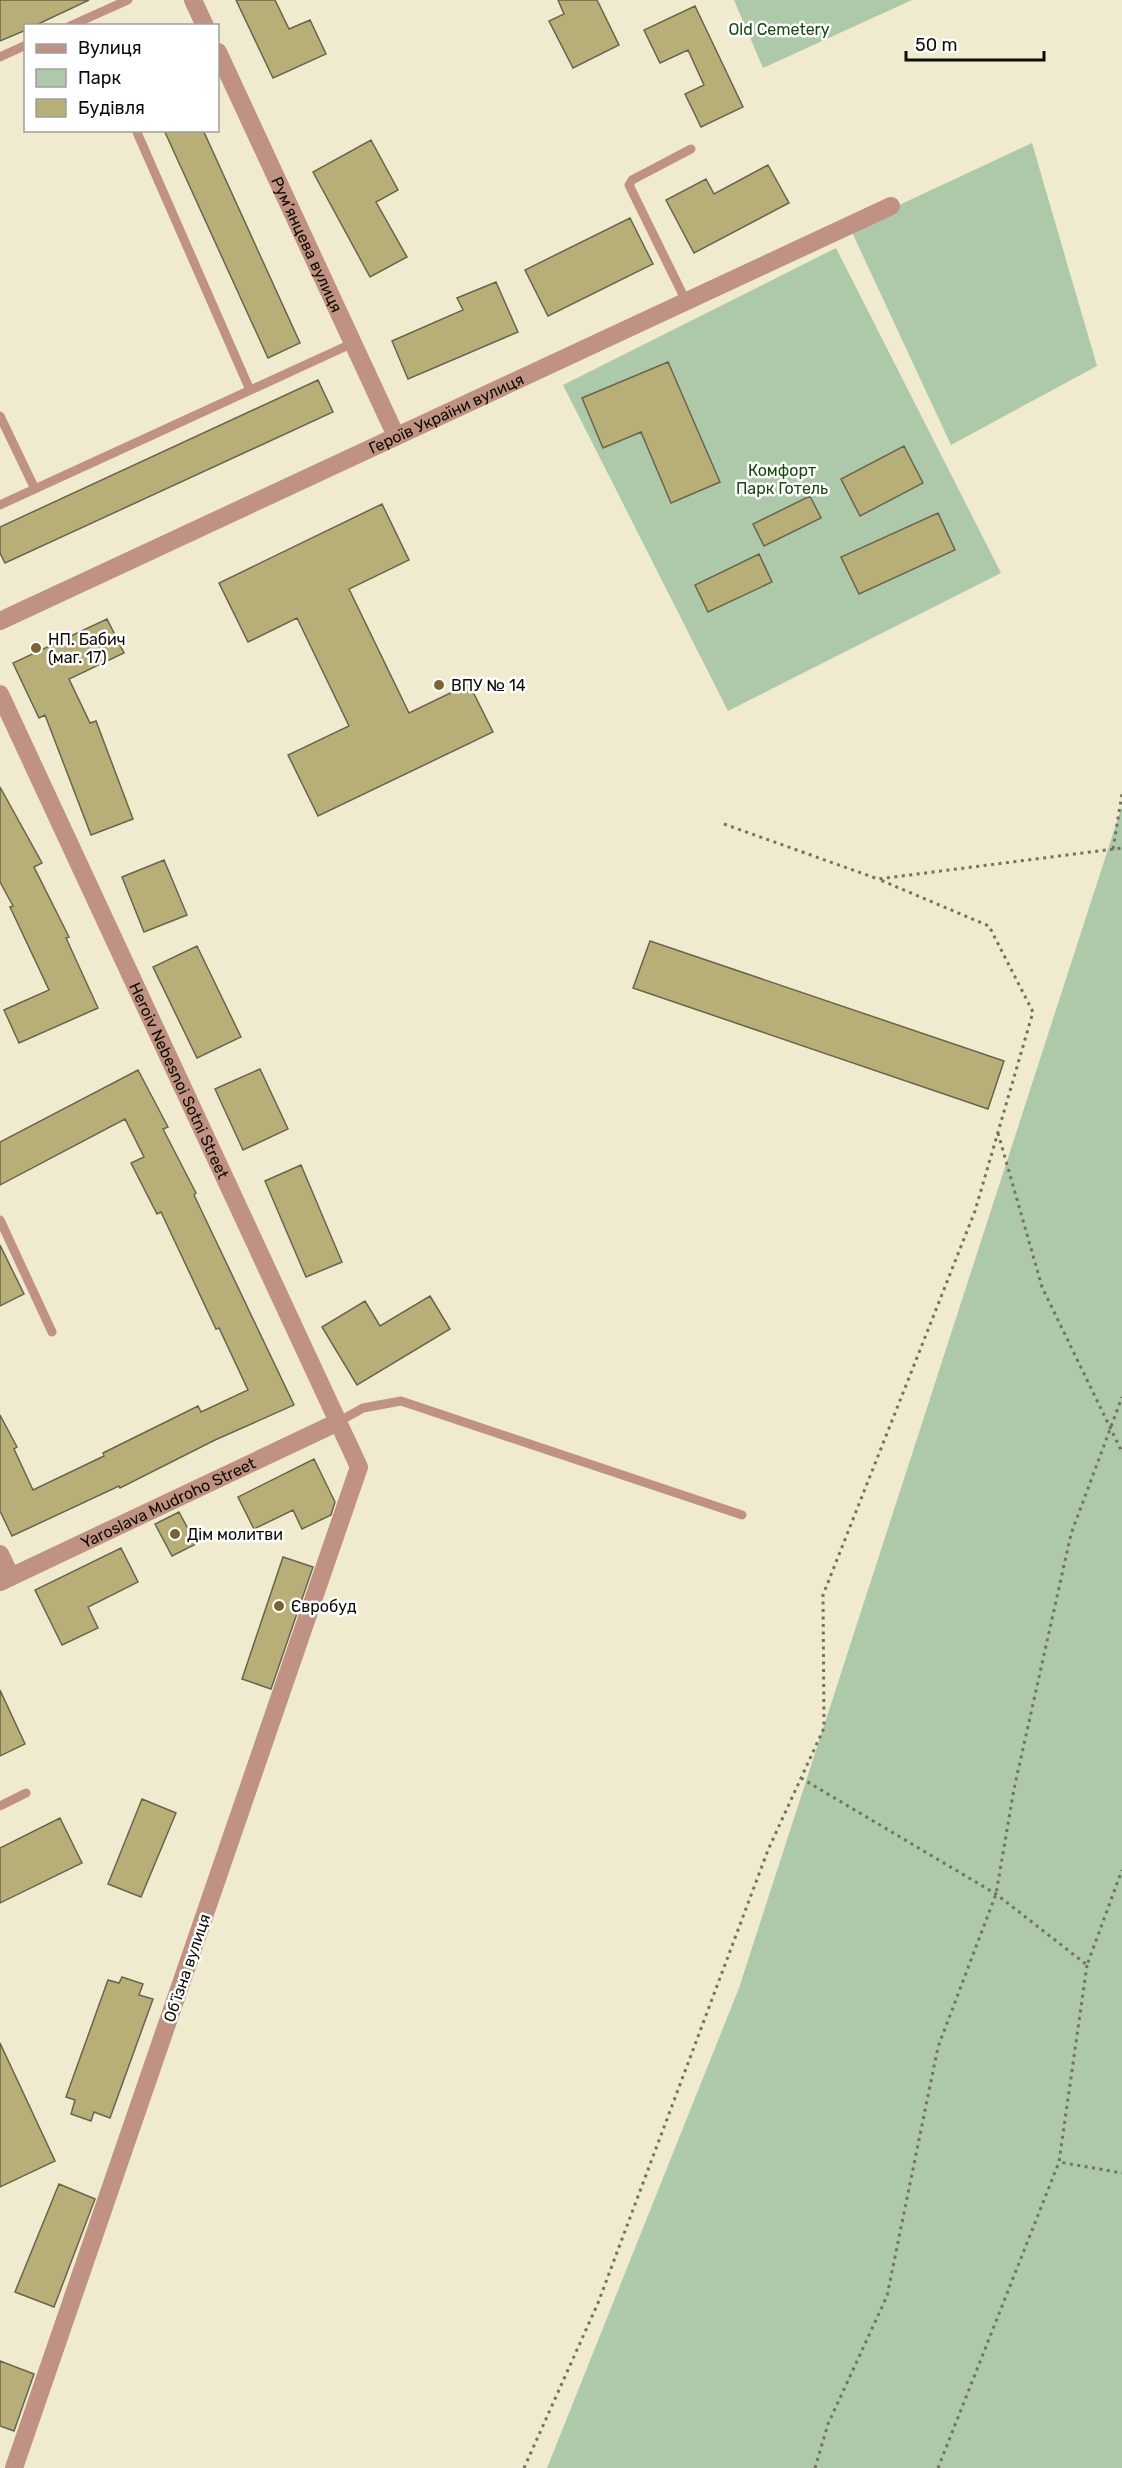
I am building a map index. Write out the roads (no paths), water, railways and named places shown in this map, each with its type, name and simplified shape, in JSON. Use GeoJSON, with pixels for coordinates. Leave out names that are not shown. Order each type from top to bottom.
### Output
{"type":"FeatureCollection","features":[{"type":"Feature","properties":{"kind":"street"},"geometry":{"type":"LineString","coordinates":[[193,0],[204,24]]}},
{"type":"Feature","properties":{"kind":"street","name":"Рум’янцева вулиця"},"geometry":{"type":"LineString","coordinates":[[219,54],[396,436]]}},
{"type":"Feature","properties":{"kind":"street","name":"Героїв України вулиця"},"geometry":{"type":"LineString","coordinates":[[0,621],[891,206]]}},
{"type":"Feature","properties":{"kind":"street","name":"Heroiv Nebesnoi Sotni Street"},"geometry":{"type":"LineString","coordinates":[[0,694],[336,1423],[359,1467]]}},
{"type":"Feature","properties":{"kind":"street","name":"Yaroslava Mudroho Street"},"geometry":{"type":"LineString","coordinates":[[6,1580],[336,1423]]}},
{"type":"Feature","properties":{"kind":"street","name":"Об’їзна вулиця"},"geometry":{"type":"LineString","coordinates":[[14,2468],[359,1467]]}},
{"type":"Feature","properties":{"kind":"street"},"geometry":{"type":"LineString","coordinates":[[0,1554],[6,1580]]}},
{"type":"Feature","properties":{"kind":"lane"},"geometry":{"type":"LineString","coordinates":[[88,22],[128,0]]}},
{"type":"Feature","properties":{"kind":"lane"},"geometry":{"type":"LineString","coordinates":[[0,57],[24,46]]}},
{"type":"Feature","properties":{"kind":"lane"},"geometry":{"type":"LineString","coordinates":[[137,132],[250,390]]}},
{"type":"Feature","properties":{"kind":"lane"},"geometry":{"type":"LineString","coordinates":[[686,301],[628,185],[632,180],[691,149]]}},
{"type":"Feature","properties":{"kind":"lane"},"geometry":{"type":"LineString","coordinates":[[0,506],[353,343]]}},
{"type":"Feature","properties":{"kind":"lane"},"geometry":{"type":"LineString","coordinates":[[0,416],[35,489]]}},
{"type":"Feature","properties":{"kind":"lane"},"geometry":{"type":"LineString","coordinates":[[0,1220],[52,1332]]}},
{"type":"Feature","properties":{"kind":"lane"},"geometry":{"type":"LineString","coordinates":[[336,1423],[363,1408],[401,1401],[742,1515]]}},
{"type":"Feature","properties":{"kind":"lane"},"geometry":{"type":"LineString","coordinates":[[0,1806],[26,1793]]}},
{"type":"Feature","properties":{"kind":"place","name":"НП. Бабич (маг. 17)"},"geometry":{"type":"Point","coordinates":[36,648]}},
{"type":"Feature","properties":{"kind":"place","name":"ВПУ № 14"},"geometry":{"type":"Point","coordinates":[439,685]}},
{"type":"Feature","properties":{"kind":"place","name":"Дім молитви"},"geometry":{"type":"Point","coordinates":[175,1534]}},
{"type":"Feature","properties":{"kind":"place","name":"Євробуд"},"geometry":{"type":"Point","coordinates":[279,1606]}},
{"type":"Feature","properties":{"kind":"park label","name":"Old Cemetery"},"geometry":{"type":"Point","coordinates":[779,29]}},
{"type":"Feature","properties":{"kind":"park label","name":"Комфорт Парк Готель"},"geometry":{"type":"Point","coordinates":[782,479]}}]}
